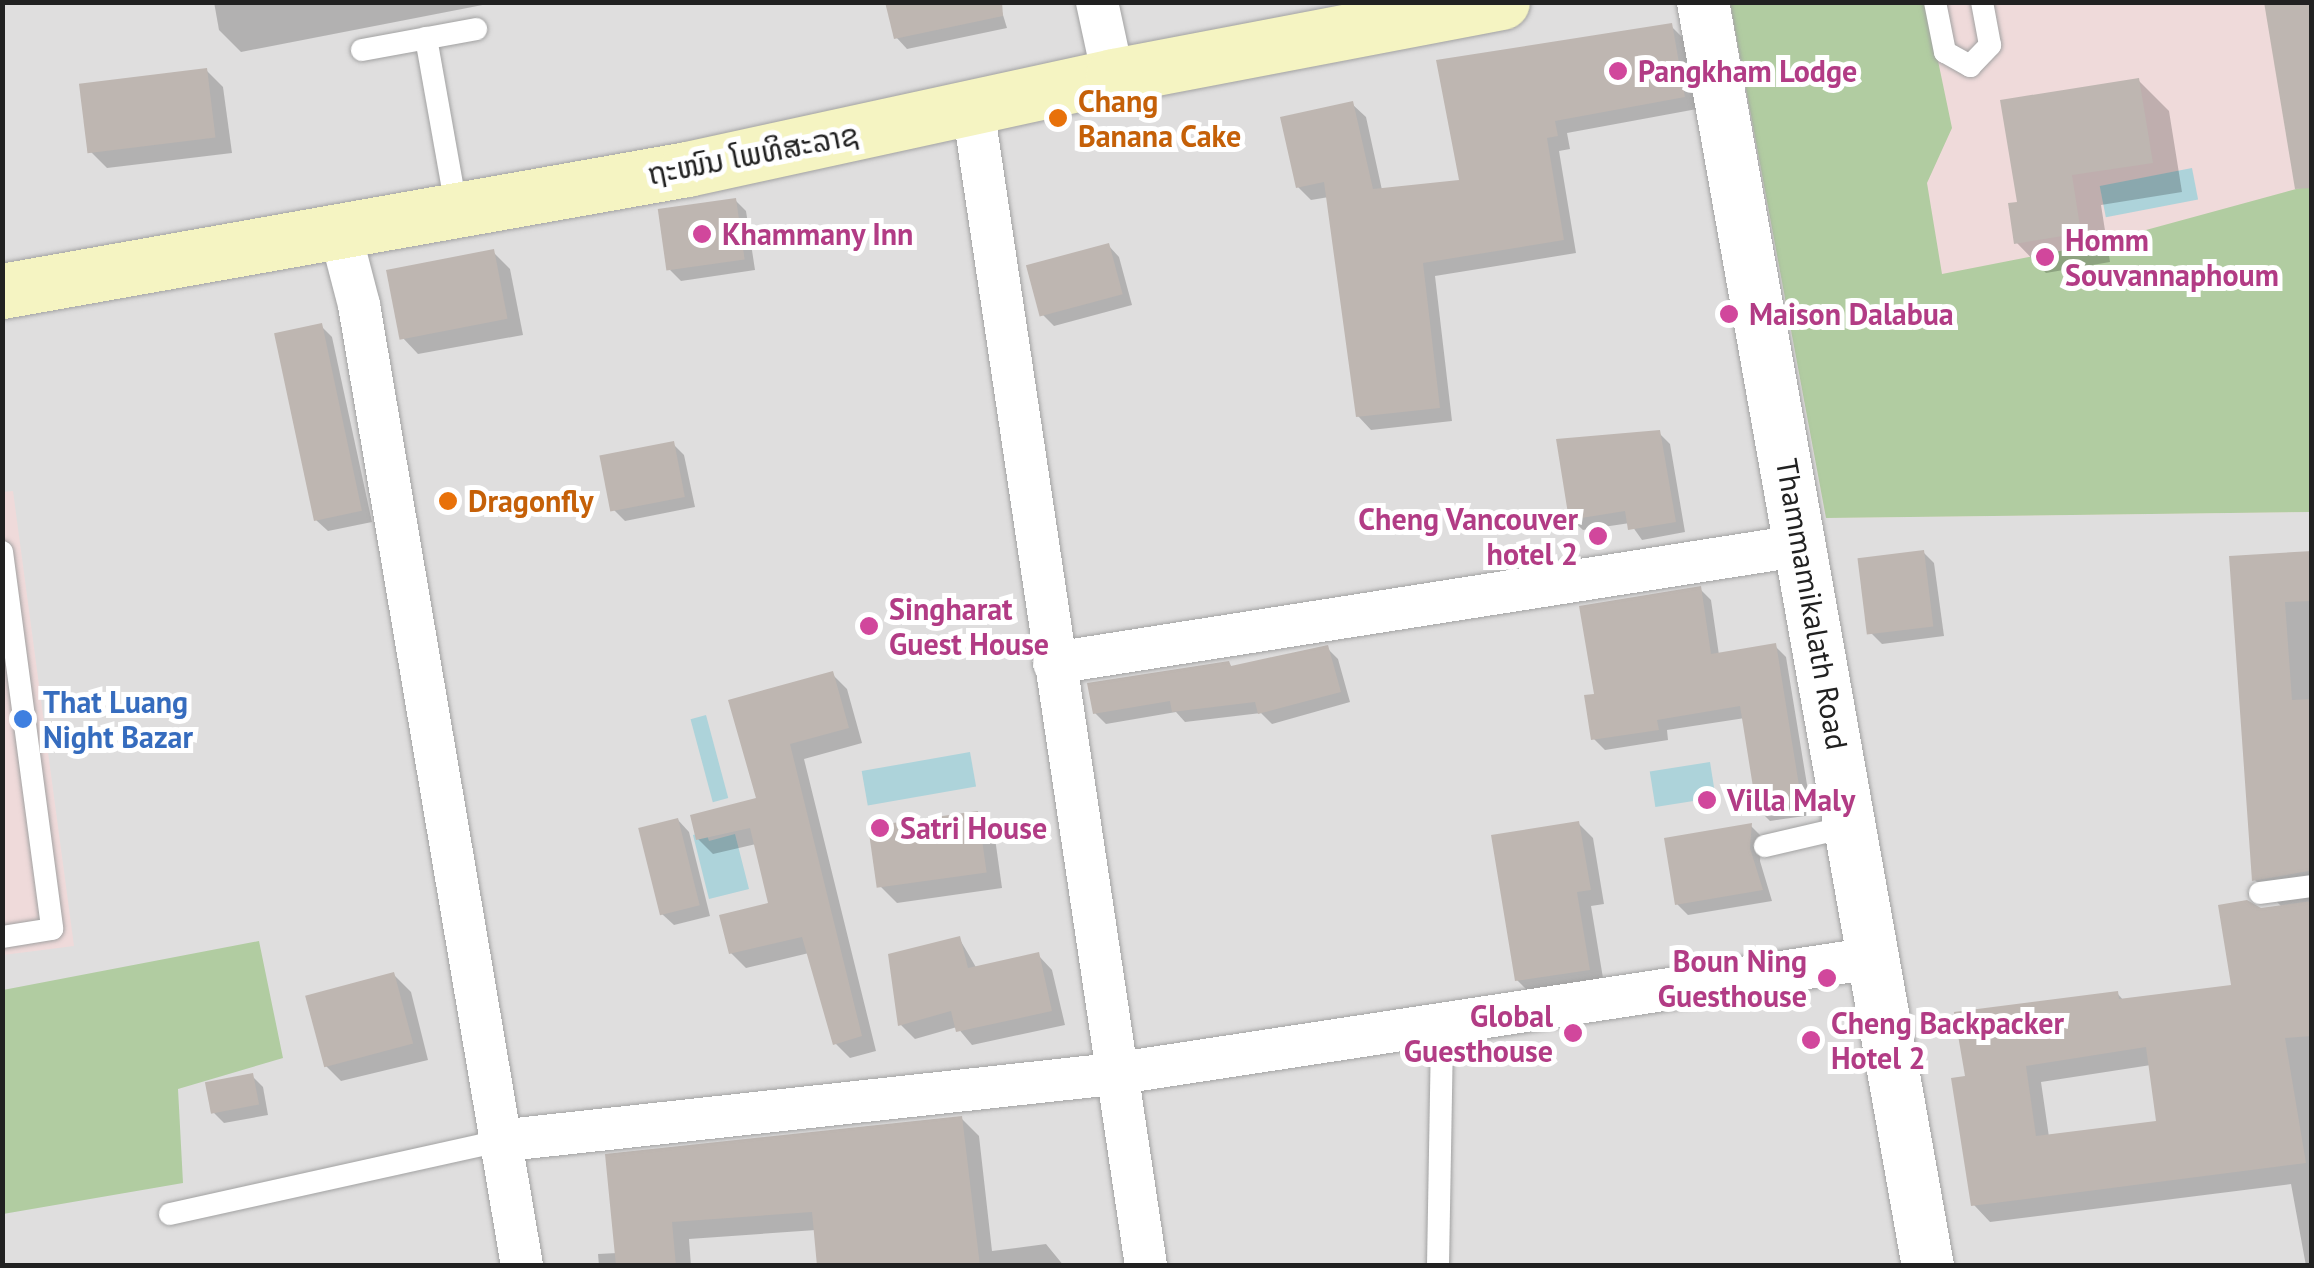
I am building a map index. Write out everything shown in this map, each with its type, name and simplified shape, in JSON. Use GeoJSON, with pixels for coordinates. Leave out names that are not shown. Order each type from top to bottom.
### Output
{"type":"FeatureCollection","features":[{"type":"Feature","properties":{"kind":"main road","name":"ຖະໜົນ ໂພທິສະລາຊ"},"geometry":{"type":"LineString","coordinates":[[2,291],[686,169],[1114,76],[1502,2]]}},
{"type":"Feature","properties":{"kind":"street"},"geometry":{"type":"LineString","coordinates":[[1098,2],[1114,76]]}},
{"type":"Feature","properties":{"kind":"street","name":"Thammamikalath Road"},"geometry":{"type":"LineString","coordinates":[[1703,2],[1803,545],[1928,1266]]}},
{"type":"Feature","properties":{"kind":"street"},"geometry":{"type":"LineString","coordinates":[[973,108],[1113,1074],[1146,1266]]}},
{"type":"Feature","properties":{"kind":"street"},"geometry":{"type":"LineString","coordinates":[[339,228],[359,305],[481,999],[498,1141],[522,1266]]}},
{"type":"Feature","properties":{"kind":"street"},"geometry":{"type":"LineString","coordinates":[[1054,663],[1803,545]]}},
{"type":"Feature","properties":{"kind":"street"},"geometry":{"type":"LineString","coordinates":[[498,1141],[1113,1074],[1442,1028],[1873,958]]}},
{"type":"Feature","properties":{"kind":"lane"},"geometry":{"type":"LineString","coordinates":[[1935,2],[1946,52],[1963,66],[1988,53],[1982,2]]}},
{"type":"Feature","properties":{"kind":"lane"},"geometry":{"type":"LineString","coordinates":[[362,50],[476,29]]}},
{"type":"Feature","properties":{"kind":"lane"},"geometry":{"type":"LineString","coordinates":[[426,38],[456,207]]}},
{"type":"Feature","properties":{"kind":"lane"},"geometry":{"type":"LineString","coordinates":[[2,552],[8,643],[52,929],[2,937]]}},
{"type":"Feature","properties":{"kind":"lane"},"geometry":{"type":"LineString","coordinates":[[1765,846],[1851,826]]}},
{"type":"Feature","properties":{"kind":"lane"},"geometry":{"type":"LineString","coordinates":[[2260,893],[2312,886]]}},
{"type":"Feature","properties":{"kind":"lane"},"geometry":{"type":"LineString","coordinates":[[1438,1266],[1442,1028]]}},
{"type":"Feature","properties":{"kind":"lane"},"geometry":{"type":"LineString","coordinates":[[170,1214],[498,1141]]}},
{"type":"Feature","properties":{"kind":"shaded area"},"geometry":{"type":"Polygon","coordinates":[[[2,3],[1730,3],[1827,518],[2311,512],[2311,1265],[3,1265],[2,3]]]}},
{"type":"Feature","properties":{"kind":"shaded area","name":"Homm Souvannaphoum"},"geometry":{"type":"Polygon","coordinates":[[[1730,3],[2311,3],[2311,512],[1826,518],[1730,3]]]}},
{"type":"Feature","properties":{"kind":"shaded area","name":"That Luang Night Bazar"},"geometry":{"type":"Polygon","coordinates":[[[13,491],[74,946],[3,955],[2,492],[13,491]]]}},
{"type":"Feature","properties":{"kind":"green space","name":"Homm Souvannaphoum"},"geometry":{"type":"Polygon","coordinates":[[[1730,3],[1926,3],[1952,128],[1927,183],[1942,274],[2091,245],[2311,185],[2311,512],[1826,518],[1730,3]]]}},
{"type":"Feature","properties":{"kind":"green space"},"geometry":{"type":"Polygon","coordinates":[[[259,941],[283,1058],[178,1089],[183,1183],[3,1214],[3,990],[259,941]]]}},
{"type":"Feature","properties":{"kind":"water"},"geometry":{"type":"Polygon","coordinates":[[[2192,168],[2198,199],[2106,217],[2100,186],[2192,168]]]}},
{"type":"Feature","properties":{"kind":"water"},"geometry":{"type":"Polygon","coordinates":[[[706,715],[728,798],[713,802],[691,719],[706,715]]]}},
{"type":"Feature","properties":{"kind":"water"},"geometry":{"type":"Polygon","coordinates":[[[970,752],[976,786],[868,806],[862,771],[970,752]]]}},
{"type":"Feature","properties":{"kind":"water"},"geometry":{"type":"Polygon","coordinates":[[[1710,762],[1716,798],[1655,807],[1650,772],[1710,762]]]}},
{"type":"Feature","properties":{"kind":"water"},"geometry":{"type":"Polygon","coordinates":[[[706,832],[709,841],[735,834],[749,889],[709,899],[693,835],[706,832]]]}},
{"type":"Feature","properties":{"kind":"building"},"geometry":{"type":"Polygon","coordinates":[[[885,2],[1002,2],[1003,16],[894,39],[885,2]]]}},
{"type":"Feature","properties":{"kind":"building"},"geometry":{"type":"Polygon","coordinates":[[[2264,2],[2312,2],[2312,188],[2295,189],[2264,2]]]}},
{"type":"Feature","properties":{"kind":"building"},"geometry":{"type":"Polygon","coordinates":[[[1672,23],[1685,97],[1555,121],[1558,136],[1547,138],[1564,240],[1423,263],[1440,408],[1356,417],[1324,182],[1296,188],[1280,117],[1353,101],[1373,189],[1459,180],[1436,60],[1672,23]]]}},
{"type":"Feature","properties":{"kind":"building"},"geometry":{"type":"Polygon","coordinates":[[[207,68],[216,137],[87,153],[79,84],[207,68]]]}},
{"type":"Feature","properties":{"kind":"building"},"geometry":{"type":"Polygon","coordinates":[[[2139,78],[2153,163],[2072,175],[2081,233],[2014,244],[2008,203],[2017,202],[2000,100],[2139,78]]]}},
{"type":"Feature","properties":{"kind":"building","name":"Khammany Inn"},"geometry":{"type":"Polygon","coordinates":[[[736,198],[745,259],[666,270],[658,209],[736,198]]]}},
{"type":"Feature","properties":{"kind":"building"},"geometry":{"type":"Polygon","coordinates":[[[1109,243],[1123,294],[1040,316],[1026,265],[1109,243]]]}},
{"type":"Feature","properties":{"kind":"building"},"geometry":{"type":"Polygon","coordinates":[[[494,249],[508,319],[400,340],[386,270],[494,249]]]}},
{"type":"Feature","properties":{"kind":"building"},"geometry":{"type":"Polygon","coordinates":[[[322,323],[362,511],[314,521],[274,333],[322,323]]]}},
{"type":"Feature","properties":{"kind":"building"},"geometry":{"type":"Polygon","coordinates":[[[1660,430],[1676,522],[1628,530],[1625,511],[1569,520],[1556,439],[1660,430]]]}},
{"type":"Feature","properties":{"kind":"building"},"geometry":{"type":"Polygon","coordinates":[[[674,441],[685,497],[610,511],[599,456],[674,441]]]}},
{"type":"Feature","properties":{"kind":"building"},"geometry":{"type":"Polygon","coordinates":[[[1924,550],[1933,626],[1867,635],[1857,558],[1924,550]]]}},
{"type":"Feature","properties":{"kind":"building"},"geometry":{"type":"Polygon","coordinates":[[[2312,551],[2312,601],[2285,602],[2292,700],[2312,699],[2309,871],[2252,881],[2229,556],[2312,551]]]}},
{"type":"Feature","properties":{"kind":"building"},"geometry":{"type":"Polygon","coordinates":[[[1701,586],[1711,654],[1776,643],[1802,804],[1757,812],[1740,706],[1657,720],[1659,730],[1591,740],[1584,695],[1594,694],[1579,606],[1701,586]]]}},
{"type":"Feature","properties":{"kind":"building"},"geometry":{"type":"Polygon","coordinates":[[[1328,645],[1341,692],[1258,714],[1255,702],[1172,712],[1170,701],[1093,714],[1087,683],[1229,661],[1231,666],[1328,645]]]}},
{"type":"Feature","properties":{"kind":"building"},"geometry":{"type":"Polygon","coordinates":[[[833,671],[849,728],[790,744],[862,1036],[833,1045],[802,937],[729,954],[719,915],[768,903],[750,828],[696,840],[690,815],[756,798],[728,700],[833,671]]]}},
{"type":"Feature","properties":{"kind":"building"},"geometry":{"type":"Polygon","coordinates":[[[978,811],[987,872],[877,888],[868,826],[978,811]]]}},
{"type":"Feature","properties":{"kind":"building"},"geometry":{"type":"Polygon","coordinates":[[[678,818],[700,905],[660,915],[638,828],[678,818]]]}},
{"type":"Feature","properties":{"kind":"building"},"geometry":{"type":"Polygon","coordinates":[[[1579,821],[1591,890],[1577,892],[1590,970],[1515,981],[1491,835],[1579,821]]]}},
{"type":"Feature","properties":{"kind":"building"},"geometry":{"type":"Polygon","coordinates":[[[1752,823],[1750,848],[1763,890],[1675,905],[1664,838],[1752,823]]]}},
{"type":"Feature","properties":{"kind":"building"},"geometry":{"type":"Polygon","coordinates":[[[2247,900],[2261,908],[2311,901],[2312,1036],[2285,1038],[2306,1163],[1971,1206],[1951,1078],[1965,1076],[1954,1012],[2118,991],[2119,999],[2231,985],[2218,905],[2247,900]],[[2146,1047],[2026,1066],[2036,1136],[2156,1121],[2146,1047]]]}},
{"type":"Feature","properties":{"kind":"building"},"geometry":{"type":"Polygon","coordinates":[[[960,936],[968,968],[1039,952],[1052,1011],[956,1032],[951,1011],[898,1026],[888,954],[960,936]]]}},
{"type":"Feature","properties":{"kind":"building"},"geometry":{"type":"Polygon","coordinates":[[[394,972],[413,1043],[324,1067],[305,996],[394,972]]]}},
{"type":"Feature","properties":{"kind":"building"},"geometry":{"type":"Polygon","coordinates":[[[253,1073],[259,1104],[211,1114],[205,1082],[253,1073]]]}},
{"type":"Feature","properties":{"kind":"building"},"geometry":{"type":"Polygon","coordinates":[[[962,1116],[980,1266],[817,1266],[812,1212],[672,1222],[676,1266],[616,1266],[605,1154],[962,1116]]]}},
{"type":"Feature","properties":{"kind":"place","name":"Pangkham Lodge"},"geometry":{"type":"Point","coordinates":[1618,71]}},
{"type":"Feature","properties":{"kind":"place","name":"Chang Banana Cake"},"geometry":{"type":"Point","coordinates":[1058,118]}},
{"type":"Feature","properties":{"kind":"place","name":"Khammany Inn"},"geometry":{"type":"Point","coordinates":[702,234]}},
{"type":"Feature","properties":{"kind":"place","name":"Homm Souvannaphoum"},"geometry":{"type":"Point","coordinates":[2045,257]}},
{"type":"Feature","properties":{"kind":"place","name":"Maison Dalabua"},"geometry":{"type":"Point","coordinates":[1729,314]}},
{"type":"Feature","properties":{"kind":"place","name":"Dragonfly"},"geometry":{"type":"Point","coordinates":[448,501]}},
{"type":"Feature","properties":{"kind":"place","name":"Cheng Vancouver hotel 2"},"geometry":{"type":"Point","coordinates":[1598,536]}},
{"type":"Feature","properties":{"kind":"place","name":"Singharat Guest House"},"geometry":{"type":"Point","coordinates":[869,626]}},
{"type":"Feature","properties":{"kind":"place","name":"That Luang Night Bazar"},"geometry":{"type":"Point","coordinates":[23,719]}},
{"type":"Feature","properties":{"kind":"place","name":"Villa Maly"},"geometry":{"type":"Point","coordinates":[1707,800]}},
{"type":"Feature","properties":{"kind":"place","name":"Satri House"},"geometry":{"type":"Point","coordinates":[880,828]}},
{"type":"Feature","properties":{"kind":"place","name":"Boun Ning Guesthouse"},"geometry":{"type":"Point","coordinates":[1827,978]}},
{"type":"Feature","properties":{"kind":"place","name":"Global Guesthouse"},"geometry":{"type":"Point","coordinates":[1573,1033]}},
{"type":"Feature","properties":{"kind":"place","name":"Cheng Backpacker Hotel 2"},"geometry":{"type":"Point","coordinates":[1811,1040]}}]}
